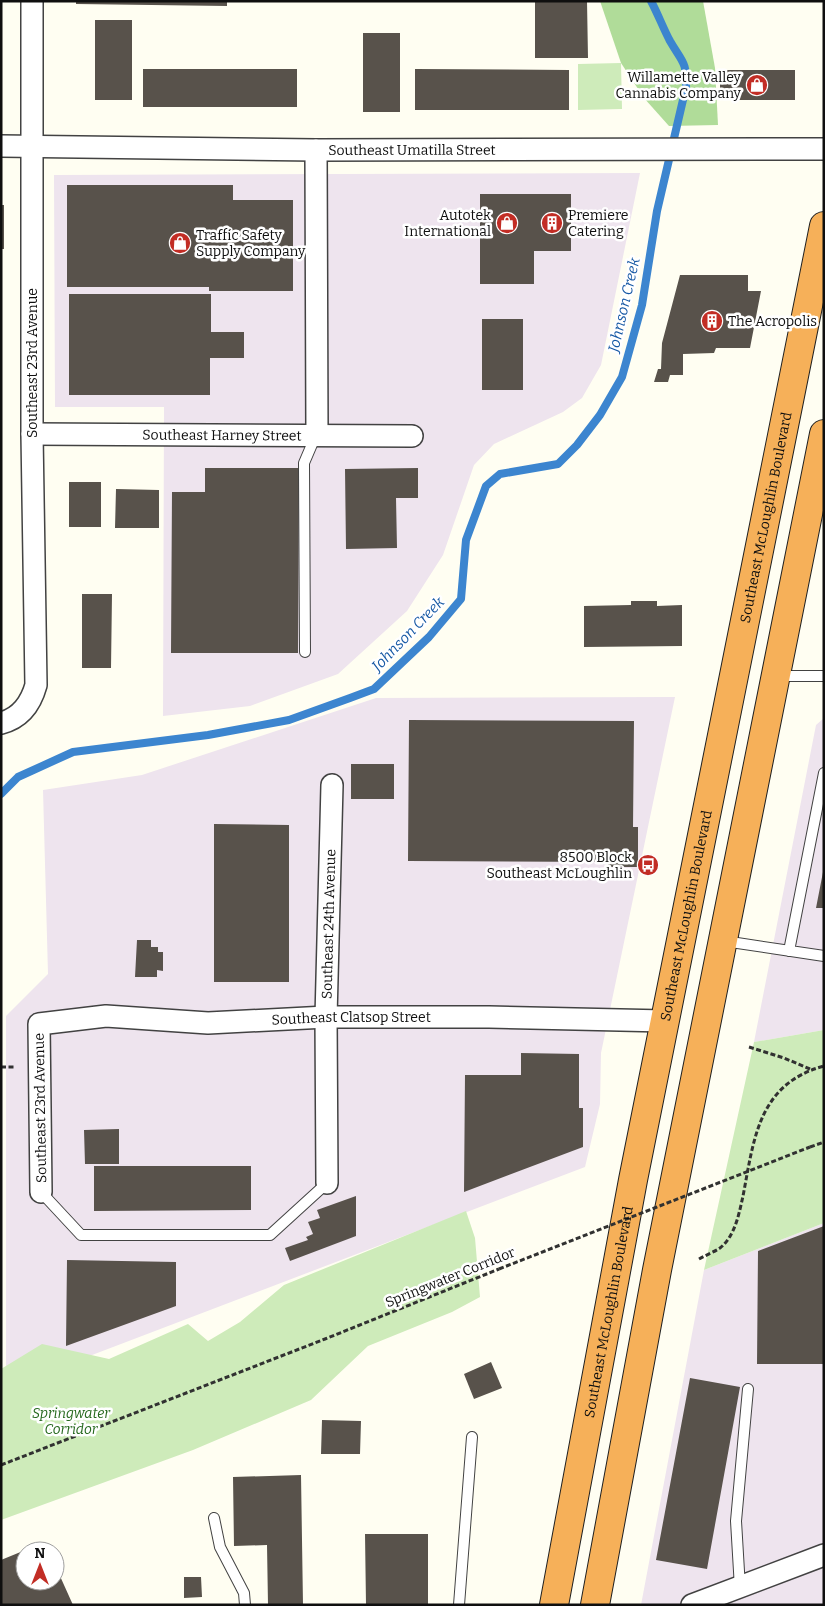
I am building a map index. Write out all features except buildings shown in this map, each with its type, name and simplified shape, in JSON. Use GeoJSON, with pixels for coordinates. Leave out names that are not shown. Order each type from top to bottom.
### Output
{"type":"FeatureCollection","features":[{"type":"Feature","properties":{"kind":"highway","name":"Southeast McLoughlin Boulevard"},"geometry":{"type":"LineString","coordinates":[[554,1605],[633,1180],[824,226]]}},
{"type":"Feature","properties":{"kind":"highway"},"geometry":{"type":"LineString","coordinates":[[595,1605],[655,1280],[824,434]]}},
{"type":"Feature","properties":{"kind":"street","name":"Southeast 23rd Avenue"},"geometry":{"type":"LineString","coordinates":[[8,720],[29,704],[36,684],[32,434],[32,1]]}},
{"type":"Feature","properties":{"kind":"street","name":"Southeast Umatilla Street"},"geometry":{"type":"LineString","coordinates":[[1,146],[316,150],[824,149]]}},
{"type":"Feature","properties":{"kind":"street"},"geometry":{"type":"LineString","coordinates":[[316,150],[317,434]]}},
{"type":"Feature","properties":{"kind":"street","name":"Southeast Harney Street"},"geometry":{"type":"LineString","coordinates":[[32,434],[412,436]]}},
{"type":"Feature","properties":{"kind":"street","name":"Southeast 24th Avenue"},"geometry":{"type":"LineString","coordinates":[[327,1183],[326,1017],[332,785]]}},
{"type":"Feature","properties":{"kind":"street","name":"Southeast Clatsop Street"},"geometry":{"type":"LineString","coordinates":[[39,1024],[106,1016],[208,1023],[326,1017],[488,1017],[665,1021]]}},
{"type":"Feature","properties":{"kind":"street","name":"Southeast 23rd Avenue"},"geometry":{"type":"LineString","coordinates":[[39,1024],[41,1192]]}},
{"type":"Feature","properties":{"kind":"street"},"geometry":{"type":"LineString","coordinates":[[692,1605],[824,1555]]}},
{"type":"Feature","properties":{"kind":"lane"},"geometry":{"type":"LineString","coordinates":[[305,652],[304,463],[317,434]]}},
{"type":"Feature","properties":{"kind":"lane"},"geometry":{"type":"LineString","coordinates":[[776,676],[824,676]]}},
{"type":"Feature","properties":{"kind":"lane"},"geometry":{"type":"LineString","coordinates":[[789,951],[824,773]]}},
{"type":"Feature","properties":{"kind":"lane"},"geometry":{"type":"LineString","coordinates":[[723,941],[824,956]]}},
{"type":"Feature","properties":{"kind":"lane"},"geometry":{"type":"LineString","coordinates":[[41,1192],[81,1235],[270,1234],[327,1183]]}},
{"type":"Feature","properties":{"kind":"lane"},"geometry":{"type":"LineString","coordinates":[[740,1588],[736,1521],[748,1389]]}},
{"type":"Feature","properties":{"kind":"lane"},"geometry":{"type":"LineString","coordinates":[[459,1605],[472,1437]]}},
{"type":"Feature","properties":{"kind":"lane"},"geometry":{"type":"LineString","coordinates":[[214,1518],[220,1547],[244,1593],[245,1605]]}},
{"type":"Feature","properties":{"kind":"path"},"geometry":{"type":"LineString","coordinates":[[749,1047],[784,1058],[810,1070]]}},
{"type":"Feature","properties":{"kind":"path"},"geometry":{"type":"LineString","coordinates":[[700,1259],[720,1248],[735,1225],[760,1120],[768,1103],[791,1081],[810,1070],[824,1066]]}},
{"type":"Feature","properties":{"kind":"path","name":"Springwater Corridor"},"geometry":{"type":"LineString","coordinates":[[1,1466],[325,1339],[499,1268],[824,1142]]}},
{"type":"Feature","properties":{"kind":"shaded area"},"geometry":{"type":"Polygon","coordinates":[[[640,173],[601,365],[582,398],[563,412],[494,444],[474,465],[443,555],[407,611],[338,674],[250,706],[163,716],[164,407],[55,407],[54,175],[640,173]]]}},
{"type":"Feature","properties":{"kind":"shaded area"},"geometry":{"type":"Polygon","coordinates":[[[675,697],[601,1053],[600,1104],[585,1167],[58,1368],[6,1369],[6,1016],[48,974],[43,790],[142,775],[376,698],[675,697]]]}},
{"type":"Feature","properties":{"kind":"shaded area"},"geometry":{"type":"Polygon","coordinates":[[[824,718],[824,1030],[754,1042],[816,725],[824,718]]]}},
{"type":"Feature","properties":{"kind":"shaded area"},"geometry":{"type":"Polygon","coordinates":[[[824,1223],[824,1605],[641,1605],[704,1270],[824,1223]]]}},
{"type":"Feature","properties":{"kind":"green space"},"geometry":{"type":"Polygon","coordinates":[[[600,1],[703,1],[715,68],[718,125],[669,126],[644,98],[621,63],[600,1]]]}},
{"type":"Feature","properties":{"kind":"green space"},"geometry":{"type":"Polygon","coordinates":[[[621,63],[622,109],[578,110],[578,64],[621,63]]]}},
{"type":"Feature","properties":{"kind":"green space"},"geometry":{"type":"Polygon","coordinates":[[[824,1030],[824,1223],[704,1270],[754,1042],[824,1030]]]}},
{"type":"Feature","properties":{"kind":"green space","name":"Springwater Corridor"},"geometry":{"type":"Polygon","coordinates":[[[466,1211],[475,1238],[480,1297],[452,1312],[368,1346],[311,1400],[193,1450],[1,1520],[1,1369],[42,1344],[109,1359],[188,1324],[208,1341],[240,1322],[284,1285],[466,1211]]]}},
{"type":"Feature","properties":{"kind":"waterway","name":"Johnson Creek"},"geometry":{"type":"LineString","coordinates":[[1,794],[18,777],[73,752],[208,735],[289,720],[374,689],[429,637],[461,599],[466,540],[486,486],[500,474],[558,464],[577,445],[600,415],[622,377],[642,305],[657,211],[686,87],[686,72],[683,62],[670,41],[651,1]]}},
{"type":"Feature","properties":{"kind":"place","name":"Willamette Valley Cannabis Company"},"geometry":{"type":"Point","coordinates":[757,85]}},
{"type":"Feature","properties":{"kind":"place","name":"Autotek International"},"geometry":{"type":"Point","coordinates":[507,223]}},
{"type":"Feature","properties":{"kind":"place","name":"Premiere Catering"},"geometry":{"type":"Point","coordinates":[552,223]}},
{"type":"Feature","properties":{"kind":"place","name":"Traffic Safety Supply Company"},"geometry":{"type":"Point","coordinates":[180,243]}},
{"type":"Feature","properties":{"kind":"place","name":"The Acropolis"},"geometry":{"type":"Point","coordinates":[712,321]}},
{"type":"Feature","properties":{"kind":"place","name":"8500 Block Southeast McLoughlin"},"geometry":{"type":"Point","coordinates":[648,865]}}]}
